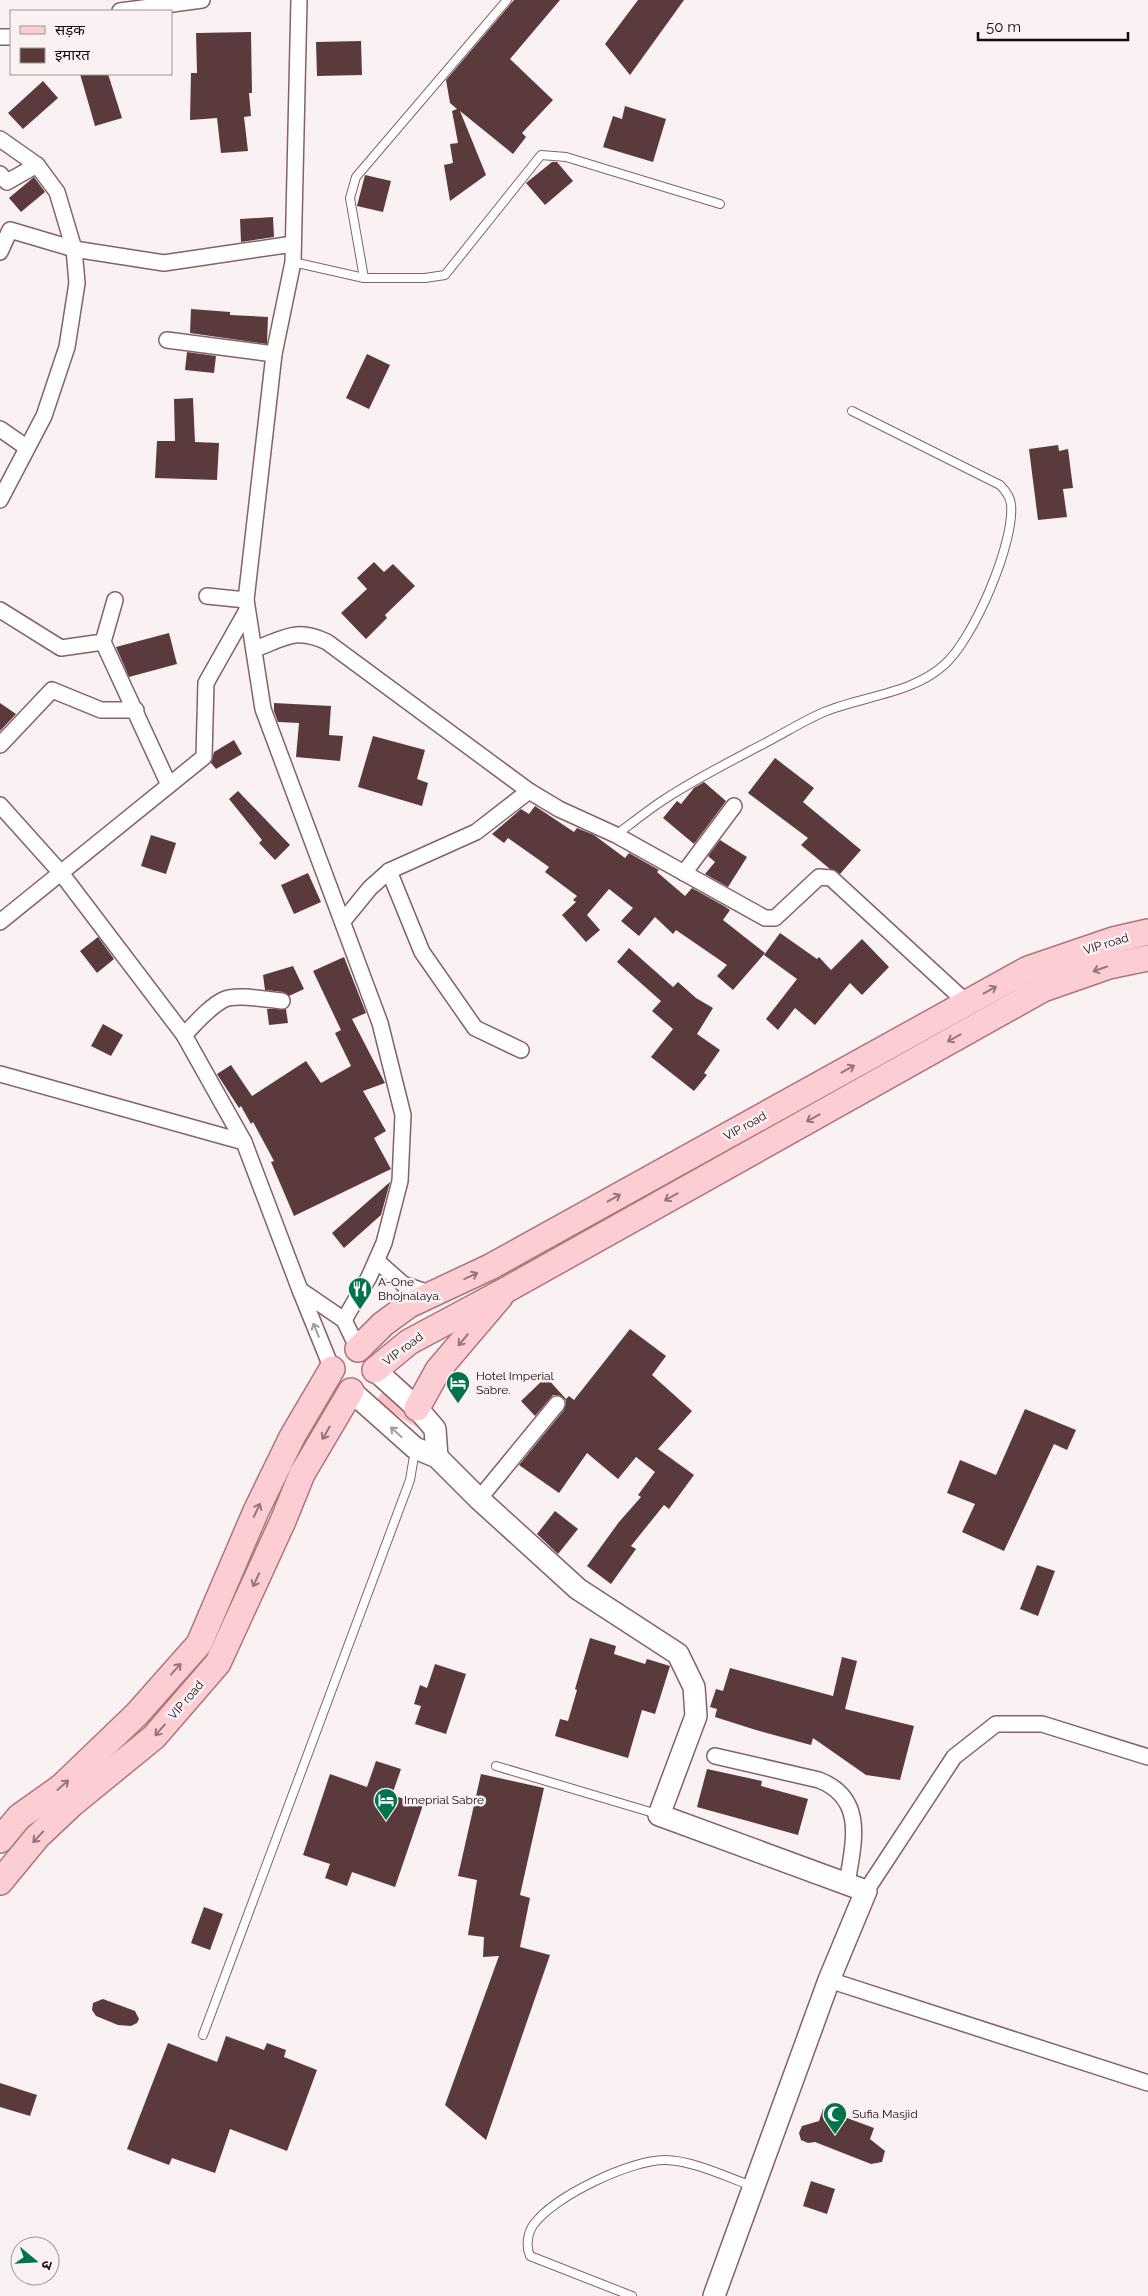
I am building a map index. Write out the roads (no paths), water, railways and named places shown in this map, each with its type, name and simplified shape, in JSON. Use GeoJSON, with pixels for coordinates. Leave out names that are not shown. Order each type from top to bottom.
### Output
{"type":"FeatureCollection","features":[{"type":"Feature","properties":{"kind":"main road","name":"VIP road"},"geometry":{"type":"LineString","coordinates":[[358,1349],[383,1324],[408,1305],[499,1262],[1028,969],[1113,940],[1148,932]]}},
{"type":"Feature","properties":{"kind":"main road","name":"VIP road"},"geometry":{"type":"LineString","coordinates":[[375,1370],[409,1342],[442,1322],[506,1290],[1043,989],[1109,966],[1148,958]]}},
{"type":"Feature","properties":{"kind":"main road"},"geometry":{"type":"LineString","coordinates":[[417,1408],[438,1370],[506,1290]]}},
{"type":"Feature","properties":{"kind":"main road"},"geometry":{"type":"LineString","coordinates":[[0,1840],[18,1817],[61,1787],[136,1714],[199,1644],[256,1511],[292,1437],[332,1369],[334,1362],[344,1351],[358,1349],[370,1357],[375,1370],[371,1383],[366,1388],[351,1392],[341,1388],[336,1383],[332,1369]]}},
{"type":"Feature","properties":{"kind":"main road","name":"VIP road"},"geometry":{"type":"LineString","coordinates":[[0,1882],[37,1837],[72,1804],[154,1737],[218,1663],[283,1521],[302,1474],[351,1392]]}},
{"type":"Feature","properties":{"kind":"street"},"geometry":{"type":"LineString","coordinates":[[127,10],[202,0]]}},
{"type":"Feature","properties":{"kind":"street"},"geometry":{"type":"LineString","coordinates":[[299,0],[293,262],[274,354],[246,606],[255,649],[263,709],[380,1023],[403,1115],[400,1181],[384,1243],[377,1261],[344,1320]]}},
{"type":"Feature","properties":{"kind":"street"},"geometry":{"type":"LineString","coordinates":[[0,139],[37,165],[57,192],[74,249],[77,283],[67,347],[44,416],[26,447],[0,500]]}},
{"type":"Feature","properties":{"kind":"street"},"geometry":{"type":"LineString","coordinates":[[0,174],[7,182],[37,165]]}},
{"type":"Feature","properties":{"kind":"street"},"geometry":{"type":"LineString","coordinates":[[0,252],[10,230],[74,249],[164,263],[293,244]]}},
{"type":"Feature","properties":{"kind":"street"},"geometry":{"type":"LineString","coordinates":[[167,340],[274,354]]}},
{"type":"Feature","properties":{"kind":"street"},"geometry":{"type":"LineString","coordinates":[[0,430],[26,447]]}},
{"type":"Feature","properties":{"kind":"street"},"geometry":{"type":"LineString","coordinates":[[207,596],[246,606]]}},
{"type":"Feature","properties":{"kind":"street"},"geometry":{"type":"LineString","coordinates":[[115,600],[103,642],[169,785]]}},
{"type":"Feature","properties":{"kind":"street"},"geometry":{"type":"LineString","coordinates":[[0,922],[204,757],[206,683],[246,606]]}},
{"type":"Feature","properties":{"kind":"street"},"geometry":{"type":"LineString","coordinates":[[0,610],[61,648],[103,642]]}},
{"type":"Feature","properties":{"kind":"street"},"geometry":{"type":"LineString","coordinates":[[255,649],[297,633],[311,634],[327,642],[529,791],[559,809],[616,835],[770,920],[775,918],[819,877],[831,878],[967,1003]]}},
{"type":"Feature","properties":{"kind":"street"},"geometry":{"type":"LineString","coordinates":[[0,745],[52,690],[101,710],[136,710]]}},
{"type":"Feature","properties":{"kind":"street"},"geometry":{"type":"LineString","coordinates":[[343,921],[370,888],[389,871],[476,832],[529,791]]}},
{"type":"Feature","properties":{"kind":"street"},"geometry":{"type":"LineString","coordinates":[[0,805],[61,873],[184,1035],[244,1142],[332,1369]]}},
{"type":"Feature","properties":{"kind":"street"},"geometry":{"type":"LineString","coordinates":[[684,873],[734,806]]}},
{"type":"Feature","properties":{"kind":"street"},"geometry":{"type":"LineString","coordinates":[[389,871],[422,952],[476,1028],[521,1050]]}},
{"type":"Feature","properties":{"kind":"street"},"geometry":{"type":"LineString","coordinates":[[184,1035],[206,1013],[223,1000],[239,997],[282,1001]]}},
{"type":"Feature","properties":{"kind":"street"},"geometry":{"type":"LineString","coordinates":[[0,1074],[244,1142]]}},
{"type":"Feature","properties":{"kind":"street"},"geometry":{"type":"LineString","coordinates":[[377,1261],[403,1284],[433,1294]]}},
{"type":"Feature","properties":{"kind":"street"},"geometry":{"type":"LineString","coordinates":[[300,1290],[344,1320],[358,1349]]}},
{"type":"Feature","properties":{"kind":"street"},"geometry":{"type":"LineString","coordinates":[[375,1370],[417,1408],[435,1429],[437,1457]]}},
{"type":"Feature","properties":{"kind":"street"},"geometry":{"type":"LineString","coordinates":[[351,1392],[415,1448],[437,1457],[478,1499],[578,1589],[678,1654],[694,1687],[696,1716],[659,1815],[856,1888]]}},
{"type":"Feature","properties":{"kind":"street"},"geometry":{"type":"LineString","coordinates":[[478,1499],[557,1404]]}},
{"type":"Feature","properties":{"kind":"street"},"geometry":{"type":"LineString","coordinates":[[856,1888],[954,1757],[996,1724],[1042,1724],[1148,1757]]}},
{"type":"Feature","properties":{"kind":"street"},"geometry":{"type":"LineString","coordinates":[[714,2296],[829,1980],[856,1888],[852,1818],[847,1800],[832,1785],[819,1780],[715,1756]]}},
{"type":"Feature","properties":{"kind":"street"},"geometry":{"type":"LineString","coordinates":[[829,1980],[1148,2083]]}},
{"type":"Feature","properties":{"kind":"lane"},"geometry":{"type":"LineString","coordinates":[[364,278],[350,198],[356,178],[507,0]]}},
{"type":"Feature","properties":{"kind":"lane"},"geometry":{"type":"LineString","coordinates":[[293,262],[364,278],[425,278],[445,275],[541,155],[566,157],[720,204]]}},
{"type":"Feature","properties":{"kind":"lane"},"geometry":{"type":"LineString","coordinates":[[616,835],[664,800],[705,775],[822,713],[848,702],[904,687],[925,677],[944,665],[960,646],[977,617],[1004,554],[1010,524],[1011,503],[1007,492],[1000,485],[852,411]]}},
{"type":"Feature","properties":{"kind":"lane"},"geometry":{"type":"LineString","coordinates":[[203,2036],[410,1480],[415,1448]]}},
{"type":"Feature","properties":{"kind":"lane"},"geometry":{"type":"LineString","coordinates":[[496,1766],[659,1815]]}},
{"type":"Feature","properties":{"kind":"lane"},"geometry":{"type":"LineString","coordinates":[[632,2296],[530,2256],[527,2249],[533,2224],[551,2208],[592,2181],[639,2164],[665,2160],[754,2187]]}},
{"type":"Feature","properties":{"kind":"place","name":"A-One Bhojnalaya."},"geometry":{"type":"Point","coordinates":[360,1310]}},
{"type":"Feature","properties":{"kind":"place","name":"Hotel Imperial Sabre."},"geometry":{"type":"Point","coordinates":[458,1404]}},
{"type":"Feature","properties":{"kind":"place","name":"Imeprial Sabre"},"geometry":{"type":"Point","coordinates":[386,1821]}},
{"type":"Feature","properties":{"kind":"place","name":"Sufia Masjid"},"geometry":{"type":"Point","coordinates":[835,2135]}}]}
